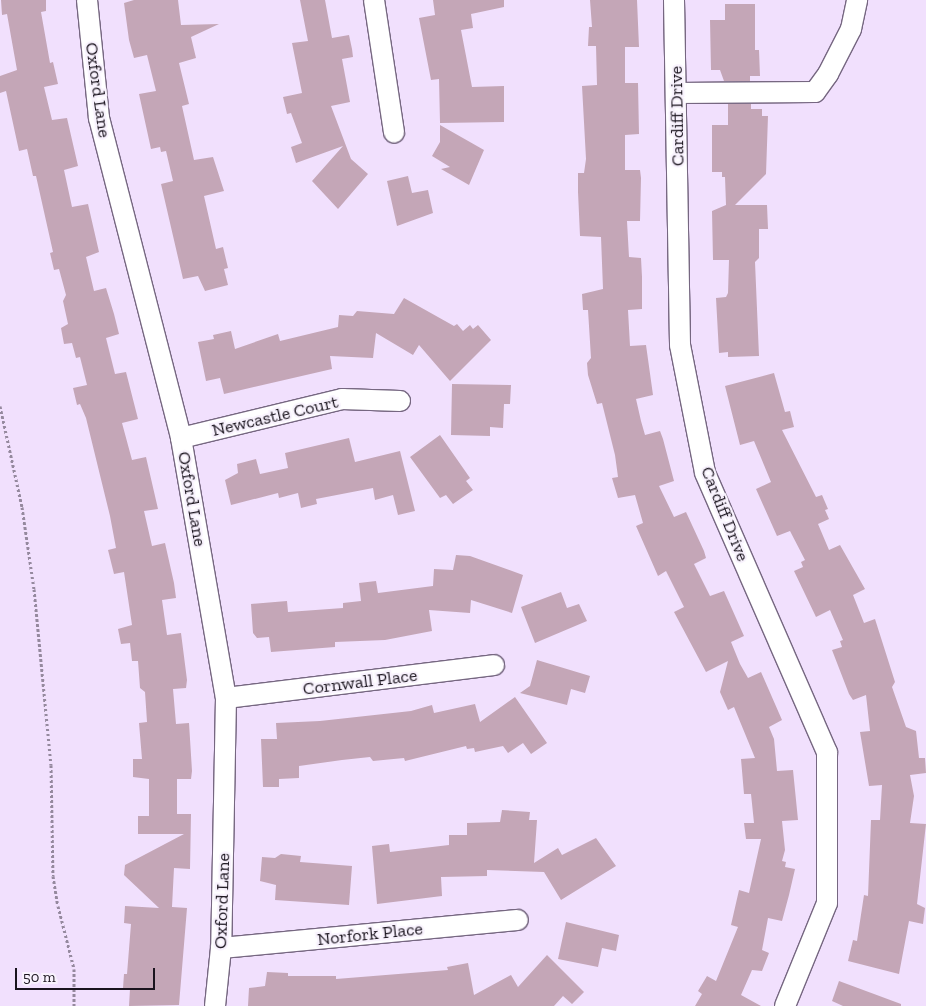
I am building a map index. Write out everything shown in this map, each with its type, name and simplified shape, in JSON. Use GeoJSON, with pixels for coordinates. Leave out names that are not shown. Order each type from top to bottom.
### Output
{"type":"FeatureCollection","features":[{"type":"Feature","properties":{"kind":"street","name":"Oxford Lane"},"geometry":{"type":"LineString","coordinates":[[86,0],[99,118],[181,438],[226,698],[221,948],[214,1006]]}},
{"type":"Feature","properties":{"kind":"street"},"geometry":{"type":"LineString","coordinates":[[374,0],[394,134]]}},
{"type":"Feature","properties":{"kind":"street","name":"Cardiff Drive"},"geometry":{"type":"LineString","coordinates":[[674,0],[680,344],[705,472],[827,752],[827,903],[785,1006]]}},
{"type":"Feature","properties":{"kind":"street"},"geometry":{"type":"LineString","coordinates":[[676,93],[815,92],[828,74],[850,29],[857,0]]}},
{"type":"Feature","properties":{"kind":"street","name":"Newcastle Court"},"geometry":{"type":"LineString","coordinates":[[181,438],[342,399],[400,401]]}},
{"type":"Feature","properties":{"kind":"street","name":"Cornwall Place"},"geometry":{"type":"LineString","coordinates":[[226,698],[494,665]]}},
{"type":"Feature","properties":{"kind":"street","name":"Norfork Place"},"geometry":{"type":"LineString","coordinates":[[221,948],[518,920]]}},
{"type":"Feature","properties":{"kind":"path"},"geometry":{"type":"LineString","coordinates":[[0,406],[22,507],[34,590],[51,765],[54,876],[58,906],[74,969],[74,1006]]}},
{"type":"Feature","properties":{"kind":"building"},"geometry":{"type":"Polygon","coordinates":[[[1,0],[46,0],[46,11],[41,12],[50,63],[53,62],[58,84],[44,87],[52,120],[67,118],[78,166],[64,170],[72,207],[88,204],[99,252],[86,257],[94,291],[106,288],[119,334],[106,338],[115,374],[126,372],[138,419],[122,423],[132,460],[146,457],[158,509],[144,511],[152,546],[165,543],[174,583],[176,598],[162,600],[167,635],[181,633],[187,680],[186,688],[173,689],[176,724],[189,723],[192,771],[191,779],[177,779],[177,814],[191,814],[190,869],[174,868],[172,907],[187,908],[179,1005],[129,1006],[130,989],[123,988],[124,974],[127,974],[131,924],[124,923],[125,906],[159,908],[124,875],[125,865],[184,834],[138,834],[138,816],[149,816],[149,779],[133,777],[133,759],[142,759],[139,723],[147,722],[145,692],[140,688],[138,661],[132,661],[130,643],[121,644],[118,629],[132,625],[124,572],[114,574],[108,550],[116,548],[110,516],[86,418],[80,404],[77,405],[73,388],[87,385],[80,357],[76,358],[72,343],[64,344],[61,328],[68,324],[63,301],[66,295],[59,269],[54,270],[50,253],[53,252],[36,176],[33,176],[27,149],[19,151],[6,91],[0,93],[0,76],[17,70],[7,14],[2,15],[1,0]]]}},
{"type":"Feature","properties":{"kind":"building"},"geometry":{"type":"Polygon","coordinates":[[[134,0],[178,0],[181,25],[219,24],[191,37],[196,58],[179,63],[189,104],[182,106],[194,160],[213,157],[224,191],[204,196],[216,249],[223,247],[228,268],[224,269],[228,285],[205,291],[198,276],[183,279],[161,184],[173,181],[166,151],[161,152],[160,147],[151,149],[139,94],[156,91],[147,55],[134,58],[129,40],[124,3],[134,0]]]}},
{"type":"Feature","properties":{"kind":"building"},"geometry":{"type":"Polygon","coordinates":[[[300,0],[325,0],[332,38],[349,35],[352,49],[353,57],[342,59],[350,102],[331,106],[351,159],[368,174],[338,209],[312,181],[343,146],[296,163],[291,147],[302,143],[291,113],[287,114],[283,97],[302,93],[292,43],[308,41],[300,0]]]}},
{"type":"Feature","properties":{"kind":"building"},"geometry":{"type":"Polygon","coordinates":[[[433,0],[504,0],[504,7],[471,14],[473,28],[461,30],[472,87],[504,86],[504,122],[440,123],[439,79],[431,80],[419,18],[435,15],[433,0]]]}},
{"type":"Feature","properties":{"kind":"building"},"geometry":{"type":"Polygon","coordinates":[[[590,0],[637,0],[639,47],[625,47],[625,83],[638,83],[639,134],[625,135],[625,170],[640,170],[641,178],[640,221],[627,221],[629,257],[641,258],[642,277],[642,309],[628,310],[630,346],[646,345],[653,395],[636,399],[641,421],[645,435],[660,431],[663,439],[674,481],[659,486],[674,517],[686,512],[704,551],[706,558],[694,564],[710,596],[724,591],[744,636],[731,642],[740,664],[748,678],[761,672],[782,720],[769,727],[774,739],[777,771],[793,770],[798,820],[782,821],[785,850],[782,861],[786,862],[785,867],[795,869],[789,895],[782,921],[768,918],[762,950],[769,953],[762,971],[752,970],[741,995],[761,1006],[695,1006],[702,994],[698,991],[707,976],[716,981],[738,927],[731,925],[739,890],[749,893],[761,839],[746,839],[744,823],[754,823],[751,794],[744,794],[741,759],[755,758],[734,707],[728,710],[720,692],[728,661],[706,672],[674,612],[684,607],[666,571],[658,576],[636,526],[643,523],[635,495],[618,498],[612,478],[618,477],[615,455],[602,403],[597,404],[588,375],[587,363],[591,358],[588,310],[583,310],[582,294],[603,289],[601,237],[580,236],[578,192],[578,173],[584,173],[586,159],[582,86],[597,85],[596,46],[588,46],[589,27],[592,27],[590,0]]]}},
{"type":"Feature","properties":{"kind":"building"},"geometry":{"type":"Polygon","coordinates":[[[725,4],[755,4],[755,50],[759,50],[760,76],[750,76],[750,81],[724,81],[720,70],[711,70],[710,20],[725,20],[725,4]]]}},
{"type":"Feature","properties":{"kind":"building"},"geometry":{"type":"Polygon","coordinates":[[[728,104],[751,104],[751,109],[762,109],[762,116],[768,116],[766,174],[735,205],[767,205],[768,229],[759,229],[759,258],[755,262],[759,356],[728,357],[728,352],[719,353],[716,298],[726,297],[728,293],[729,260],[713,260],[712,211],[726,205],[725,177],[722,177],[722,172],[712,172],[712,125],[728,125],[728,104]]]}},
{"type":"Feature","properties":{"kind":"building"},"geometry":{"type":"Polygon","coordinates":[[[440,125],[484,150],[469,185],[441,169],[450,167],[432,156],[440,142],[440,125]]]}},
{"type":"Feature","properties":{"kind":"building"},"geometry":{"type":"Polygon","coordinates":[[[408,176],[412,193],[428,190],[433,213],[397,226],[387,181],[408,176]]]}},
{"type":"Feature","properties":{"kind":"building"},"geometry":{"type":"Polygon","coordinates":[[[404,298],[454,326],[457,324],[463,331],[470,325],[473,329],[478,325],[491,340],[450,381],[419,345],[413,355],[376,333],[373,358],[330,356],[332,369],[224,394],[220,378],[206,381],[198,342],[214,339],[213,335],[231,331],[235,349],[278,334],[280,341],[338,327],[339,315],[353,316],[357,311],[394,314],[404,298]]]}},
{"type":"Feature","properties":{"kind":"building"},"geometry":{"type":"Polygon","coordinates":[[[774,373],[785,412],[790,411],[794,427],[782,430],[816,497],[822,495],[828,509],[825,510],[829,519],[818,524],[829,550],[840,545],[865,589],[853,595],[864,623],[875,619],[895,682],[892,687],[906,727],[916,731],[919,758],[925,758],[926,773],[910,775],[914,796],[910,823],[926,824],[917,904],[925,908],[923,924],[909,921],[899,974],[848,961],[853,940],[857,941],[864,895],[868,896],[871,820],[880,820],[882,785],[869,786],[860,732],[870,731],[866,695],[853,700],[849,694],[832,650],[842,647],[840,641],[843,640],[830,610],[816,617],[794,571],[803,567],[801,562],[805,560],[790,531],[777,536],[756,489],[771,482],[754,441],[740,445],[725,386],[774,373]]]}},
{"type":"Feature","properties":{"kind":"building"},"geometry":{"type":"Polygon","coordinates":[[[452,384],[511,385],[510,404],[504,404],[503,428],[490,427],[490,436],[451,435],[452,384]]]}},
{"type":"Feature","properties":{"kind":"building"},"geometry":{"type":"Polygon","coordinates":[[[440,435],[470,478],[466,481],[473,490],[453,504],[446,495],[440,498],[410,457],[440,435]]]}},
{"type":"Feature","properties":{"kind":"building"},"geometry":{"type":"Polygon","coordinates":[[[349,438],[355,462],[400,451],[415,511],[398,515],[393,495],[375,500],[373,488],[316,499],[317,504],[301,508],[298,493],[279,498],[278,493],[231,505],[225,480],[238,473],[237,464],[256,459],[260,474],[288,468],[285,453],[349,438]]]}},
{"type":"Feature","properties":{"kind":"building"},"geometry":{"type":"Polygon","coordinates":[[[456,555],[470,556],[523,575],[512,613],[471,600],[470,613],[429,610],[432,631],[385,640],[335,642],[335,647],[271,652],[269,637],[257,638],[253,633],[251,604],[287,601],[288,612],[343,608],[343,603],[361,601],[359,583],[376,581],[378,593],[433,586],[434,569],[453,570],[456,555]]]}},
{"type":"Feature","properties":{"kind":"building"},"geometry":{"type":"Polygon","coordinates":[[[561,592],[567,608],[579,604],[587,621],[535,643],[521,607],[561,592]]]}},
{"type":"Feature","properties":{"kind":"building"},"geometry":{"type":"Polygon","coordinates":[[[537,660],[590,676],[585,693],[571,689],[567,705],[520,693],[530,686],[537,660]]]}},
{"type":"Feature","properties":{"kind":"building"},"geometry":{"type":"Polygon","coordinates":[[[515,697],[547,743],[531,754],[523,743],[508,753],[503,746],[475,752],[474,748],[467,749],[466,746],[405,761],[404,758],[373,761],[370,757],[342,760],[299,766],[299,778],[279,779],[279,787],[263,787],[261,739],[277,739],[276,723],[320,721],[411,711],[432,705],[434,713],[475,704],[480,722],[515,697]]]}},
{"type":"Feature","properties":{"kind":"building"},"geometry":{"type":"Polygon","coordinates":[[[502,810],[530,812],[529,820],[537,820],[534,863],[558,848],[562,855],[596,838],[616,866],[561,900],[544,872],[487,870],[487,876],[441,877],[442,896],[377,904],[372,846],[389,844],[390,852],[449,845],[449,835],[467,835],[467,823],[500,822],[502,810]]]}},
{"type":"Feature","properties":{"kind":"building"},"geometry":{"type":"Polygon","coordinates":[[[281,854],[301,856],[300,862],[352,866],[349,905],[275,900],[276,885],[260,881],[262,857],[275,858],[281,854]]]}},
{"type":"Feature","properties":{"kind":"building"},"geometry":{"type":"Polygon","coordinates":[[[566,922],[619,935],[616,951],[602,948],[598,967],[558,959],[566,922]]]}},
{"type":"Feature","properties":{"kind":"building"},"geometry":{"type":"Polygon","coordinates":[[[547,955],[584,992],[572,1004],[563,996],[554,1006],[248,1006],[249,988],[265,986],[267,972],[288,973],[288,976],[336,976],[336,979],[448,970],[447,967],[468,963],[474,995],[511,975],[518,987],[547,955]]]}},
{"type":"Feature","properties":{"kind":"building"},"geometry":{"type":"Polygon","coordinates":[[[839,981],[901,1004],[901,1006],[843,1006],[832,1001],[839,981]]]}}]}
